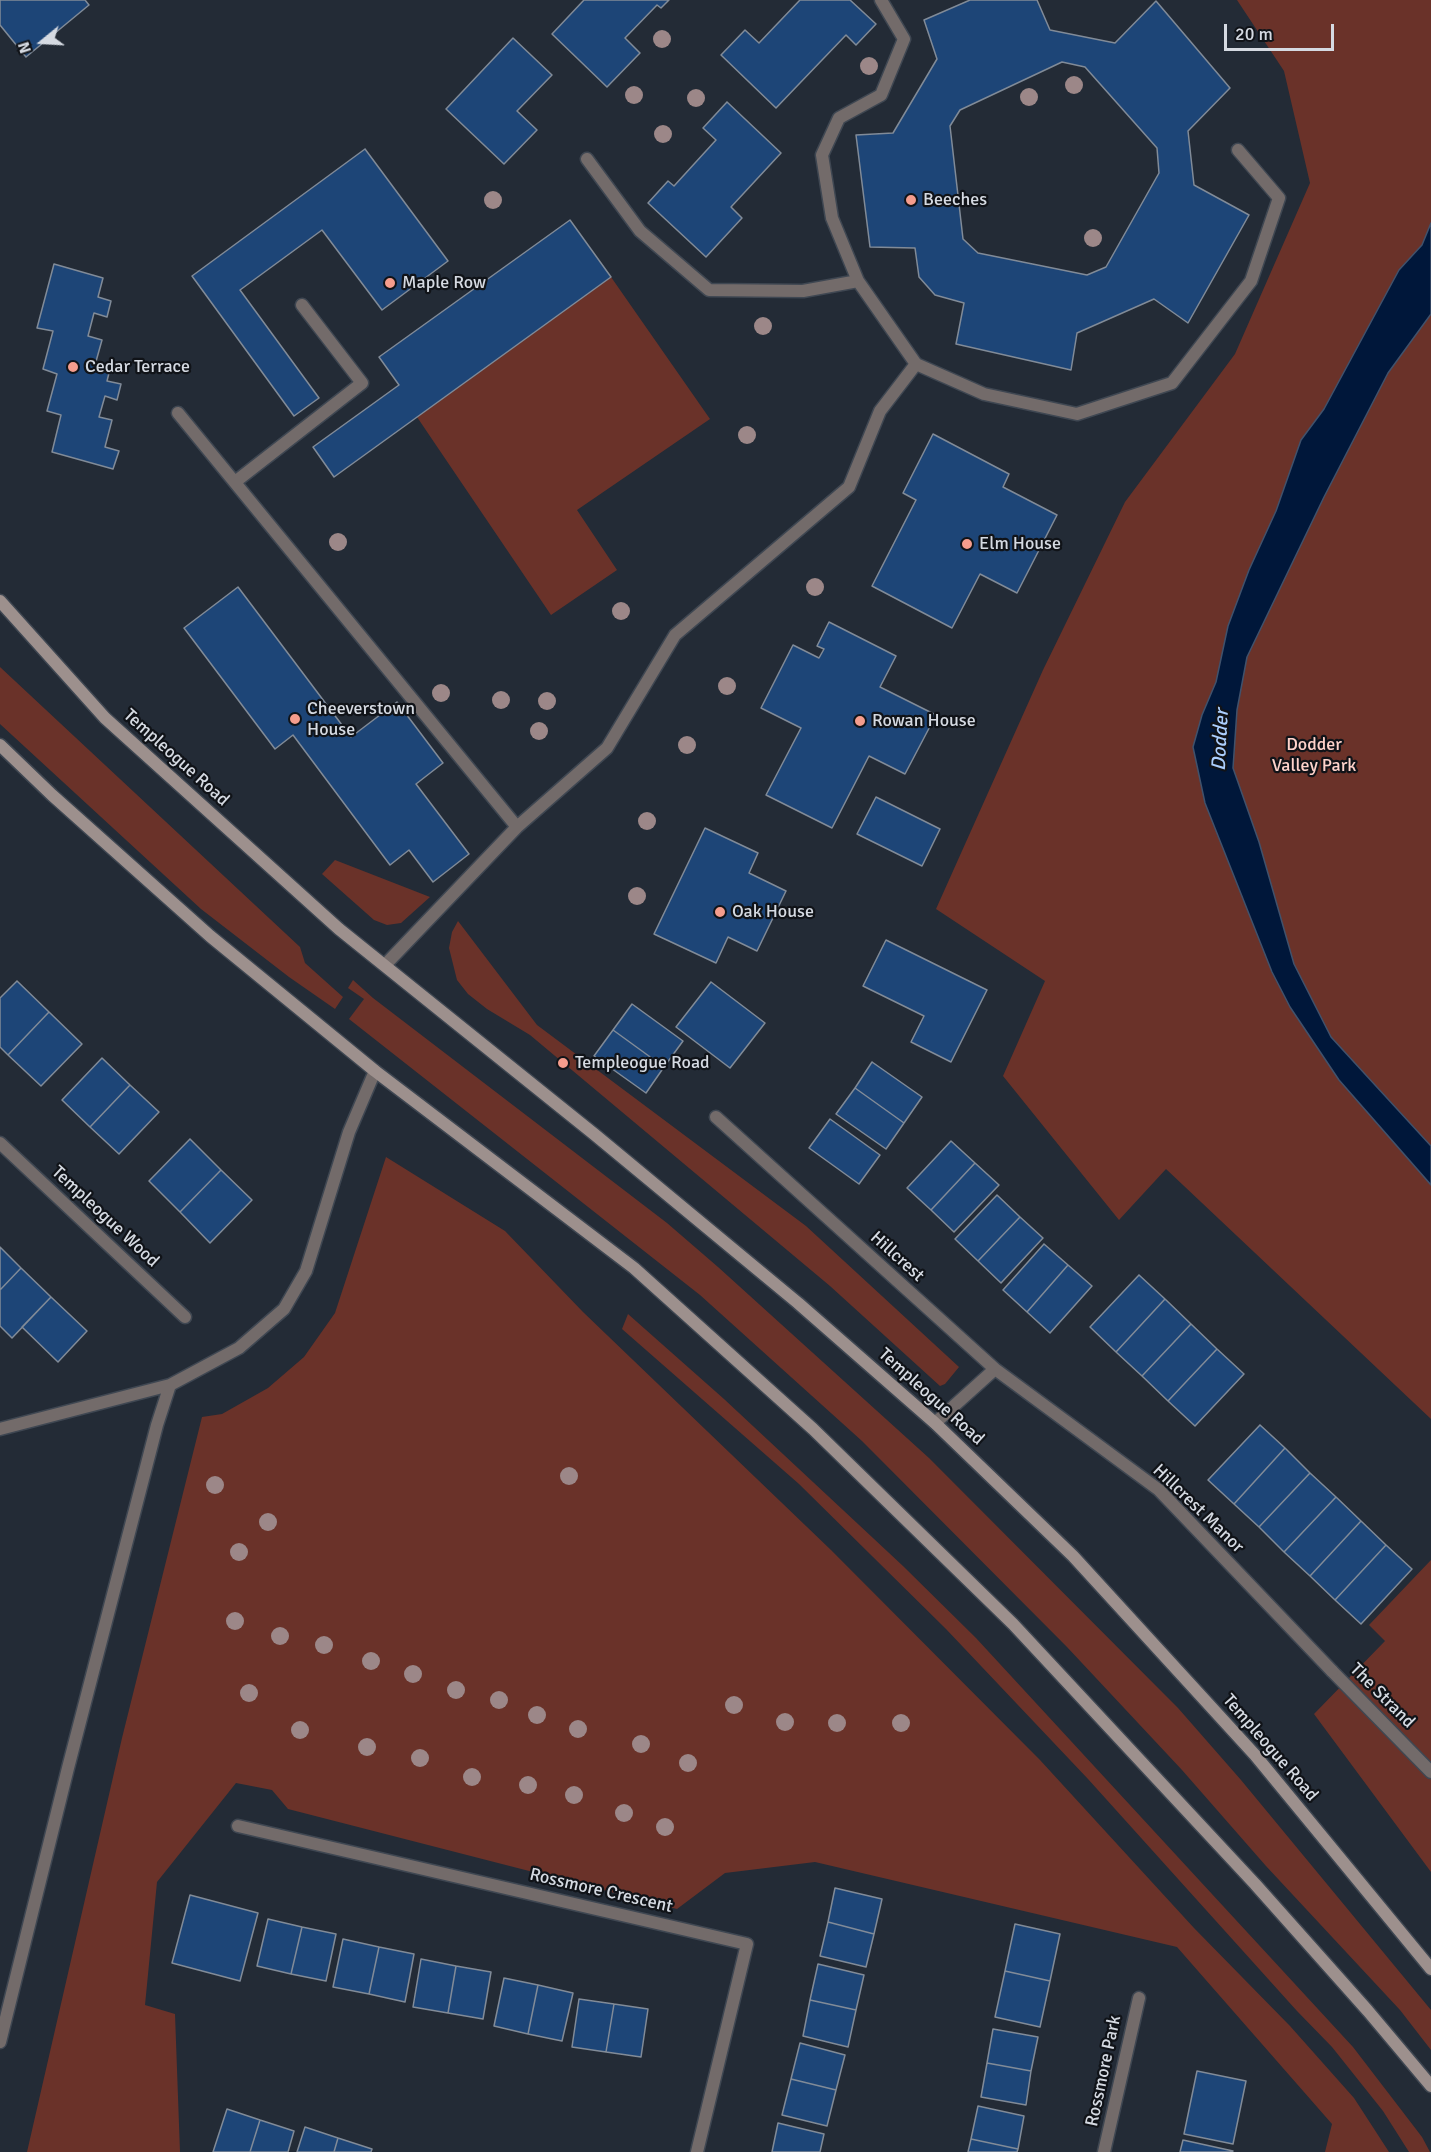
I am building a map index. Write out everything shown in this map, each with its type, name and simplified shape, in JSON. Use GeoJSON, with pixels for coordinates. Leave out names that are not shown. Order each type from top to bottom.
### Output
{"type":"FeatureCollection","features":[{"type":"Feature","properties":{"kind":"main road","name":"Templeogue Road"},"geometry":{"type":"LineString","coordinates":[[0,601],[105,718],[339,929],[798,1303],[935,1423],[1074,1556],[1255,1755],[1431,1969]]}},
{"type":"Feature","properties":{"kind":"main road"},"geometry":{"type":"LineString","coordinates":[[0,745],[61,803],[210,936],[375,1071],[634,1268],[813,1429],[1013,1624],[1255,1884],[1431,2086]]}},
{"type":"Feature","properties":{"kind":"street"},"geometry":{"type":"LineString","coordinates":[[881,0],[904,39],[881,95],[838,118],[822,154],[832,218],[858,281],[916,364],[984,394],[1077,414],[1172,382],[1251,281],[1279,198],[1238,150]]}},
{"type":"Feature","properties":{"kind":"street"},"geometry":{"type":"LineString","coordinates":[[587,159],[640,231],[709,290],[803,291],[858,281]]}},
{"type":"Feature","properties":{"kind":"street"},"geometry":{"type":"LineString","coordinates":[[236,483],[362,383],[302,305]]}},
{"type":"Feature","properties":{"kind":"street"},"geometry":{"type":"LineString","coordinates":[[385,965],[517,826],[607,748],[675,635],[849,487],[880,411],[916,364]]}},
{"type":"Feature","properties":{"kind":"street"},"geometry":{"type":"LineString","coordinates":[[178,413],[517,826]]}},
{"type":"Feature","properties":{"kind":"street"},"geometry":{"type":"LineString","coordinates":[[0,1429],[170,1385],[239,1347],[284,1309],[306,1271],[350,1132],[375,1071]]}},
{"type":"Feature","properties":{"kind":"street","name":"Hillcrest"},"geometry":{"type":"LineString","coordinates":[[716,1117],[995,1369]]}},
{"type":"Feature","properties":{"kind":"street","name":"Templeogue Wood"},"geometry":{"type":"LineString","coordinates":[[0,1143],[185,1317]]}},
{"type":"Feature","properties":{"kind":"street"},"geometry":{"type":"LineString","coordinates":[[935,1423],[995,1369]]}},
{"type":"Feature","properties":{"kind":"street","name":"Hillcrest Manor"},"geometry":{"type":"LineString","coordinates":[[995,1369],[1159,1490],[1332,1671]]}},
{"type":"Feature","properties":{"kind":"street"},"geometry":{"type":"LineString","coordinates":[[0,2042],[68,1768],[157,1425],[170,1385]]}},
{"type":"Feature","properties":{"kind":"street","name":"The Strand"},"geometry":{"type":"LineString","coordinates":[[1332,1671],[1431,1772]]}},
{"type":"Feature","properties":{"kind":"street","name":"Rossmore Crescent"},"geometry":{"type":"LineString","coordinates":[[238,1826],[747,1944],[697,2152]]}},
{"type":"Feature","properties":{"kind":"street","name":"Rossmore Park"},"geometry":{"type":"LineString","coordinates":[[1104,2152],[1139,1998]]}},
{"type":"Feature","properties":{"kind":"green space","name":"Dodder Valley Park"},"geometry":{"type":"Polygon","coordinates":[[[1237,0],[1431,0],[1431,1419],[1166,1169],[1119,1220],[1003,1076],[1045,981],[936,909],[1043,670],[1125,502],[1235,354],[1310,183],[1284,71],[1237,0]]]}},
{"type":"Feature","properties":{"kind":"green space"},"geometry":{"type":"Polygon","coordinates":[[[611,277],[710,419],[577,510],[617,570],[551,615],[417,417],[611,277]]]}},
{"type":"Feature","properties":{"kind":"green space"},"geometry":{"type":"Polygon","coordinates":[[[0,667],[300,947],[305,963],[343,997],[335,1009],[289,977],[201,909],[0,724],[0,667]]]}},
{"type":"Feature","properties":{"kind":"green space"},"geometry":{"type":"Polygon","coordinates":[[[335,860],[430,897],[401,923],[387,925],[374,920],[322,874],[335,860]]]}},
{"type":"Feature","properties":{"kind":"green space"},"geometry":{"type":"Polygon","coordinates":[[[458,921],[537,1025],[806,1226],[959,1367],[945,1384],[940,1386],[830,1286],[530,1035],[487,1009],[468,994],[457,980],[449,948],[452,932],[458,921]]]}},
{"type":"Feature","properties":{"kind":"green space"},"geometry":{"type":"Polygon","coordinates":[[[353,980],[373,998],[667,1223],[929,1458],[1178,1708],[1241,1780],[1431,2010],[1431,2050],[1400,2010],[1266,1866],[1182,1770],[1067,1647],[862,1441],[700,1295],[349,1019],[364,999],[348,988],[353,980]]]}},
{"type":"Feature","properties":{"kind":"green space"},"geometry":{"type":"Polygon","coordinates":[[[386,1157],[505,1231],[583,1312],[831,1550],[1040,1760],[1194,1928],[1290,2026],[1354,2098],[1389,2152],[1325,2152],[1332,2124],[1177,1947],[815,1862],[725,1873],[677,1909],[288,1809],[272,1790],[236,1783],[157,1882],[145,2005],[175,2014],[180,2152],[27,2152],[122,1738],[202,1417],[222,1414],[268,1388],[304,1357],[335,1313],[386,1157]]]}},
{"type":"Feature","properties":{"kind":"green space"},"geometry":{"type":"Polygon","coordinates":[[[628,1314],[724,1399],[903,1566],[976,1638],[1353,2047],[1422,2137],[1430,2152],[1409,2152],[1383,2111],[1332,2047],[1088,1779],[946,1629],[799,1484],[622,1329],[628,1314]]]}},
{"type":"Feature","properties":{"kind":"green space"},"geometry":{"type":"Polygon","coordinates":[[[1431,1560],[1431,1872],[1314,1714],[1385,1641],[1369,1625],[1431,1560]]]}},
{"type":"Feature","properties":{"kind":"water","name":"Dodder"},"geometry":{"type":"Polygon","coordinates":[[[1431,223],[1431,314],[1388,373],[1324,497],[1247,657],[1237,710],[1233,768],[1259,842],[1294,964],[1331,1037],[1431,1146],[1431,1185],[1339,1080],[1290,1007],[1272,972],[1205,803],[1193,747],[1202,715],[1216,682],[1228,626],[1249,570],[1276,511],[1301,440],[1324,409],[1399,270],[1422,245],[1431,223]]]}},
{"type":"Feature","properties":{"kind":"building"},"geometry":{"type":"Polygon","coordinates":[[[0,0],[85,0],[89,5],[26,57],[0,25],[0,0]]]}},
{"type":"Feature","properties":{"kind":"building"},"geometry":{"type":"Polygon","coordinates":[[[584,0],[669,0],[661,8],[657,5],[625,38],[640,53],[607,87],[552,34],[584,0]]]}},
{"type":"Feature","properties":{"kind":"building"},"geometry":{"type":"Polygon","coordinates":[[[800,0],[850,0],[876,24],[856,45],[846,35],[776,108],[721,55],[745,30],[759,43],[800,0]]]}},
{"type":"Feature","properties":{"kind":"building","name":"Beeches"},"geometry":{"type":"Polygon","coordinates":[[[970,0],[1037,0],[1050,30],[1115,43],[1156,1],[1230,88],[1188,131],[1194,185],[1249,215],[1188,323],[1154,299],[1077,333],[1071,370],[956,344],[964,303],[935,295],[919,277],[915,248],[870,247],[856,135],[893,133],[937,59],[924,20],[970,0]],[[1062,62],[960,110],[950,126],[963,239],[978,253],[1087,275],[1106,267],[1159,173],[1157,148],[1085,67],[1062,62]]]}},
{"type":"Feature","properties":{"kind":"building"},"geometry":{"type":"Polygon","coordinates":[[[513,38],[552,75],[517,111],[537,130],[504,164],[446,109],[513,38]]]}},
{"type":"Feature","properties":{"kind":"building"},"geometry":{"type":"Polygon","coordinates":[[[727,102],[781,153],[731,207],[742,218],[706,257],[648,203],[668,181],[674,186],[716,140],[703,128],[727,102]]]}},
{"type":"Feature","properties":{"kind":"building","name":"Maple Row"},"geometry":{"type":"Polygon","coordinates":[[[365,149],[448,261],[382,310],[322,230],[240,290],[319,398],[294,416],[192,276],[365,149]]]}},
{"type":"Feature","properties":{"kind":"building"},"geometry":{"type":"Polygon","coordinates":[[[570,220],[611,277],[334,477],[313,447],[399,385],[379,357],[570,220]]]}},
{"type":"Feature","properties":{"kind":"building","name":"Cedar Terrace"},"geometry":{"type":"Polygon","coordinates":[[[54,264],[103,278],[98,297],[111,301],[107,317],[94,313],[88,336],[102,340],[95,365],[110,369],[107,381],[121,384],[117,400],[105,396],[99,417],[112,420],[105,447],[119,451],[113,469],[52,452],[61,415],[47,411],[57,374],[43,369],[53,331],[37,328],[54,264]]]}},
{"type":"Feature","properties":{"kind":"building","name":"Elm House"},"geometry":{"type":"Polygon","coordinates":[[[933,434],[1009,474],[1003,487],[1057,515],[1017,593],[980,574],[952,628],[872,586],[916,500],[903,493],[933,434]]]}},
{"type":"Feature","properties":{"kind":"building","name":"Cheeverstown House"},"geometry":{"type":"Polygon","coordinates":[[[238,587],[351,737],[397,702],[443,763],[416,784],[469,854],[433,882],[409,850],[390,865],[293,735],[275,749],[184,628],[238,587]]]}},
{"type":"Feature","properties":{"kind":"building","name":"Rowan House"},"geometry":{"type":"Polygon","coordinates":[[[829,622],[896,656],[880,687],[936,715],[905,774],[869,756],[832,828],[766,795],[801,728],[761,708],[793,645],[819,658],[824,649],[817,646],[829,622]]]}},
{"type":"Feature","properties":{"kind":"building"},"geometry":{"type":"Polygon","coordinates":[[[876,797],[940,829],[922,866],[857,834],[876,797]]]}},
{"type":"Feature","properties":{"kind":"building","name":"Oak House"},"geometry":{"type":"Polygon","coordinates":[[[705,828],[758,853],[749,873],[786,891],[757,951],[728,937],[716,963],[654,934],[705,828]]]}},
{"type":"Feature","properties":{"kind":"building"},"geometry":{"type":"Polygon","coordinates":[[[886,940],[987,990],[951,1062],[911,1042],[924,1016],[863,986],[886,940]]]}},
{"type":"Feature","properties":{"kind":"building"},"geometry":{"type":"Polygon","coordinates":[[[17,981],[49,1012],[8,1055],[0,1047],[0,998],[17,981]]]}},
{"type":"Feature","properties":{"kind":"building"},"geometry":{"type":"Polygon","coordinates":[[[711,982],[765,1023],[730,1068],[676,1027],[711,982]]]}},
{"type":"Feature","properties":{"kind":"building"},"geometry":{"type":"Polygon","coordinates":[[[632,1004],[683,1041],[664,1067],[613,1030],[632,1004]]]}},
{"type":"Feature","properties":{"kind":"building"},"geometry":{"type":"Polygon","coordinates":[[[49,1012],[82,1044],[41,1086],[8,1055],[49,1012]]]}},
{"type":"Feature","properties":{"kind":"building"},"geometry":{"type":"Polygon","coordinates":[[[613,1030],[664,1067],[646,1093],[594,1056],[613,1030]]]}},
{"type":"Feature","properties":{"kind":"building"},"geometry":{"type":"Polygon","coordinates":[[[102,1058],[130,1085],[90,1127],[62,1100],[102,1058]]]}},
{"type":"Feature","properties":{"kind":"building"},"geometry":{"type":"Polygon","coordinates":[[[872,1062],[922,1097],[904,1123],[855,1088],[872,1062]]]}},
{"type":"Feature","properties":{"kind":"building"},"geometry":{"type":"Polygon","coordinates":[[[130,1085],[159,1112],[119,1154],[90,1127],[130,1085]]]}},
{"type":"Feature","properties":{"kind":"building"},"geometry":{"type":"Polygon","coordinates":[[[855,1088],[904,1123],[886,1149],[836,1114],[855,1088]]]}},
{"type":"Feature","properties":{"kind":"building"},"geometry":{"type":"Polygon","coordinates":[[[830,1119],[880,1155],[859,1184],[809,1148],[830,1119]]]}},
{"type":"Feature","properties":{"kind":"building"},"geometry":{"type":"Polygon","coordinates":[[[190,1139],[221,1170],[180,1212],[149,1181],[190,1139]]]}},
{"type":"Feature","properties":{"kind":"building"},"geometry":{"type":"Polygon","coordinates":[[[951,1141],[975,1163],[931,1210],[907,1188],[951,1141]]]}},
{"type":"Feature","properties":{"kind":"building"},"geometry":{"type":"Polygon","coordinates":[[[975,1163],[999,1185],[954,1232],[931,1210],[975,1163]]]}},
{"type":"Feature","properties":{"kind":"building"},"geometry":{"type":"Polygon","coordinates":[[[221,1170],[252,1200],[210,1243],[180,1212],[221,1170]]]}},
{"type":"Feature","properties":{"kind":"building"},"geometry":{"type":"Polygon","coordinates":[[[997,1195],[1020,1217],[978,1261],[955,1239],[997,1195]]]}},
{"type":"Feature","properties":{"kind":"building"},"geometry":{"type":"Polygon","coordinates":[[[1020,1217],[1043,1238],[1001,1283],[978,1261],[1020,1217]]]}},
{"type":"Feature","properties":{"kind":"building"},"geometry":{"type":"Polygon","coordinates":[[[1044,1244],[1068,1265],[1027,1312],[1003,1290],[1044,1244]]]}},
{"type":"Feature","properties":{"kind":"building"},"geometry":{"type":"Polygon","coordinates":[[[0,1247],[21,1268],[0,1290],[0,1247]]]}},
{"type":"Feature","properties":{"kind":"building"},"geometry":{"type":"Polygon","coordinates":[[[1068,1265],[1092,1286],[1050,1333],[1027,1312],[1068,1265]]]}},
{"type":"Feature","properties":{"kind":"building"},"geometry":{"type":"Polygon","coordinates":[[[21,1268],[51,1297],[12,1338],[0,1326],[0,1290],[21,1268]]]}},
{"type":"Feature","properties":{"kind":"building"},"geometry":{"type":"Polygon","coordinates":[[[1139,1275],[1165,1299],[1116,1352],[1090,1327],[1139,1275]]]}},
{"type":"Feature","properties":{"kind":"building"},"geometry":{"type":"Polygon","coordinates":[[[51,1297],[87,1331],[58,1362],[22,1327],[51,1297]]]}},
{"type":"Feature","properties":{"kind":"building"},"geometry":{"type":"Polygon","coordinates":[[[1165,1299],[1191,1324],[1142,1376],[1116,1352],[1165,1299]]]}},
{"type":"Feature","properties":{"kind":"building"},"geometry":{"type":"Polygon","coordinates":[[[1191,1324],[1217,1349],[1168,1401],[1142,1376],[1191,1324]]]}},
{"type":"Feature","properties":{"kind":"building"},"geometry":{"type":"Polygon","coordinates":[[[1217,1349],[1244,1374],[1195,1426],[1168,1401],[1217,1349]]]}},
{"type":"Feature","properties":{"kind":"building"},"geometry":{"type":"Polygon","coordinates":[[[1260,1425],[1285,1448],[1234,1504],[1208,1480],[1260,1425]]]}},
{"type":"Feature","properties":{"kind":"building"},"geometry":{"type":"Polygon","coordinates":[[[1285,1448],[1310,1473],[1259,1527],[1234,1504],[1285,1448]]]}},
{"type":"Feature","properties":{"kind":"building"},"geometry":{"type":"Polygon","coordinates":[[[1310,1473],[1336,1497],[1284,1552],[1259,1527],[1310,1473]]]}},
{"type":"Feature","properties":{"kind":"building"},"geometry":{"type":"Polygon","coordinates":[[[1336,1497],[1361,1521],[1310,1576],[1284,1552],[1336,1497]]]}},
{"type":"Feature","properties":{"kind":"building"},"geometry":{"type":"Polygon","coordinates":[[[1361,1521],[1386,1545],[1335,1600],[1310,1576],[1361,1521]]]}},
{"type":"Feature","properties":{"kind":"building"},"geometry":{"type":"Polygon","coordinates":[[[1386,1545],[1412,1569],[1361,1624],[1335,1600],[1386,1545]]]}},
{"type":"Feature","properties":{"kind":"building"},"geometry":{"type":"Polygon","coordinates":[[[835,1888],[882,1899],[874,1934],[828,1922],[835,1888]]]}},
{"type":"Feature","properties":{"kind":"building"},"geometry":{"type":"Polygon","coordinates":[[[190,1895],[258,1913],[240,1981],[172,1963],[190,1895]]]}},
{"type":"Feature","properties":{"kind":"building"},"geometry":{"type":"Polygon","coordinates":[[[268,1919],[302,1927],[291,1974],[257,1966],[268,1919]]]}},
{"type":"Feature","properties":{"kind":"building"},"geometry":{"type":"Polygon","coordinates":[[[828,1922],[874,1934],[866,1967],[820,1956],[828,1922]]]}},
{"type":"Feature","properties":{"kind":"building"},"geometry":{"type":"Polygon","coordinates":[[[1015,1924],[1060,1934],[1050,1981],[1005,1971],[1015,1924]]]}},
{"type":"Feature","properties":{"kind":"building"},"geometry":{"type":"Polygon","coordinates":[[[302,1927],[336,1934],[326,1981],[291,1974],[302,1927]]]}},
{"type":"Feature","properties":{"kind":"building"},"geometry":{"type":"Polygon","coordinates":[[[343,1939],[379,1947],[369,1994],[333,1987],[343,1939]]]}},
{"type":"Feature","properties":{"kind":"building"},"geometry":{"type":"Polygon","coordinates":[[[379,1947],[414,1954],[405,2002],[369,1994],[379,1947]]]}},
{"type":"Feature","properties":{"kind":"building"},"geometry":{"type":"Polygon","coordinates":[[[421,1959],[456,1966],[448,2013],[413,2007],[421,1959]]]}},
{"type":"Feature","properties":{"kind":"building"},"geometry":{"type":"Polygon","coordinates":[[[818,1964],[864,1975],[856,2010],[810,2000],[818,1964]]]}},
{"type":"Feature","properties":{"kind":"building"},"geometry":{"type":"Polygon","coordinates":[[[456,1966],[491,1972],[483,2019],[448,2013],[456,1966]]]}},
{"type":"Feature","properties":{"kind":"building"},"geometry":{"type":"Polygon","coordinates":[[[1005,1971],[1050,1981],[1040,2027],[995,2017],[1005,1971]]]}},
{"type":"Feature","properties":{"kind":"building"},"geometry":{"type":"Polygon","coordinates":[[[504,1978],[538,1985],[528,2034],[494,2026],[504,1978]]]}},
{"type":"Feature","properties":{"kind":"building"},"geometry":{"type":"Polygon","coordinates":[[[538,1985],[573,1993],[562,2041],[528,2034],[538,1985]]]}},
{"type":"Feature","properties":{"kind":"building"},"geometry":{"type":"Polygon","coordinates":[[[579,1999],[614,2004],[606,2052],[572,2047],[579,1999]]]}},
{"type":"Feature","properties":{"kind":"building"},"geometry":{"type":"Polygon","coordinates":[[[810,2000],[856,2010],[848,2047],[803,2036],[810,2000]]]}},
{"type":"Feature","properties":{"kind":"building"},"geometry":{"type":"Polygon","coordinates":[[[614,2004],[648,2009],[641,2057],[606,2052],[614,2004]]]}},
{"type":"Feature","properties":{"kind":"building"},"geometry":{"type":"Polygon","coordinates":[[[993,2029],[1038,2037],[1031,2071],[987,2063],[993,2029]]]}},
{"type":"Feature","properties":{"kind":"building"},"geometry":{"type":"Polygon","coordinates":[[[800,2043],[845,2055],[836,2090],[791,2079],[800,2043]]]}},
{"type":"Feature","properties":{"kind":"building"},"geometry":{"type":"Polygon","coordinates":[[[987,2063],[1031,2071],[1026,2105],[981,2097],[987,2063]]]}},
{"type":"Feature","properties":{"kind":"building"},"geometry":{"type":"Polygon","coordinates":[[[1197,2071],[1246,2081],[1233,2144],[1184,2134],[1197,2071]]]}},
{"type":"Feature","properties":{"kind":"building"},"geometry":{"type":"Polygon","coordinates":[[[791,2079],[836,2090],[827,2126],[782,2115],[791,2079]]]}},
{"type":"Feature","properties":{"kind":"building"},"geometry":{"type":"Polygon","coordinates":[[[978,2106],[1024,2116],[1018,2149],[971,2139],[978,2106]]]}},
{"type":"Feature","properties":{"kind":"building"},"geometry":{"type":"Polygon","coordinates":[[[227,2109],[260,2120],[250,2152],[213,2152],[227,2109]]]}},
{"type":"Feature","properties":{"kind":"building"},"geometry":{"type":"Polygon","coordinates":[[[260,2120],[294,2131],[288,2152],[250,2152],[260,2120]]]}},
{"type":"Feature","properties":{"kind":"building"},"geometry":{"type":"Polygon","coordinates":[[[778,2123],[824,2134],[820,2152],[772,2152],[778,2123]]]}},
{"type":"Feature","properties":{"kind":"building"},"geometry":{"type":"Polygon","coordinates":[[[305,2127],[338,2138],[334,2152],[297,2152],[305,2127]]]}},
{"type":"Feature","properties":{"kind":"building"},"geometry":{"type":"Polygon","coordinates":[[[338,2138],[372,2149],[371,2152],[334,2152],[338,2138]]]}},
{"type":"Feature","properties":{"kind":"building"},"geometry":{"type":"Polygon","coordinates":[[[971,2139],[1018,2149],[1017,2152],[968,2152],[971,2139]]]}},
{"type":"Feature","properties":{"kind":"building"},"geometry":{"type":"Polygon","coordinates":[[[1183,2140],[1233,2151],[1180,2152],[1183,2140]]]}},
{"type":"Feature","properties":{"kind":"place","name":"Beeches"},"geometry":{"type":"Point","coordinates":[911,200]}},
{"type":"Feature","properties":{"kind":"place","name":"Maple Row"},"geometry":{"type":"Point","coordinates":[390,283]}},
{"type":"Feature","properties":{"kind":"place","name":"Cedar Terrace"},"geometry":{"type":"Point","coordinates":[73,367]}},
{"type":"Feature","properties":{"kind":"place","name":"Elm House"},"geometry":{"type":"Point","coordinates":[967,544]}},
{"type":"Feature","properties":{"kind":"place","name":"Cheeverstown House"},"geometry":{"type":"Point","coordinates":[295,719]}},
{"type":"Feature","properties":{"kind":"place","name":"Rowan House"},"geometry":{"type":"Point","coordinates":[860,721]}},
{"type":"Feature","properties":{"kind":"place","name":"Oak House"},"geometry":{"type":"Point","coordinates":[720,912]}},
{"type":"Feature","properties":{"kind":"place","name":"Templeogue Road"},"geometry":{"type":"Point","coordinates":[563,1063]}}]}
